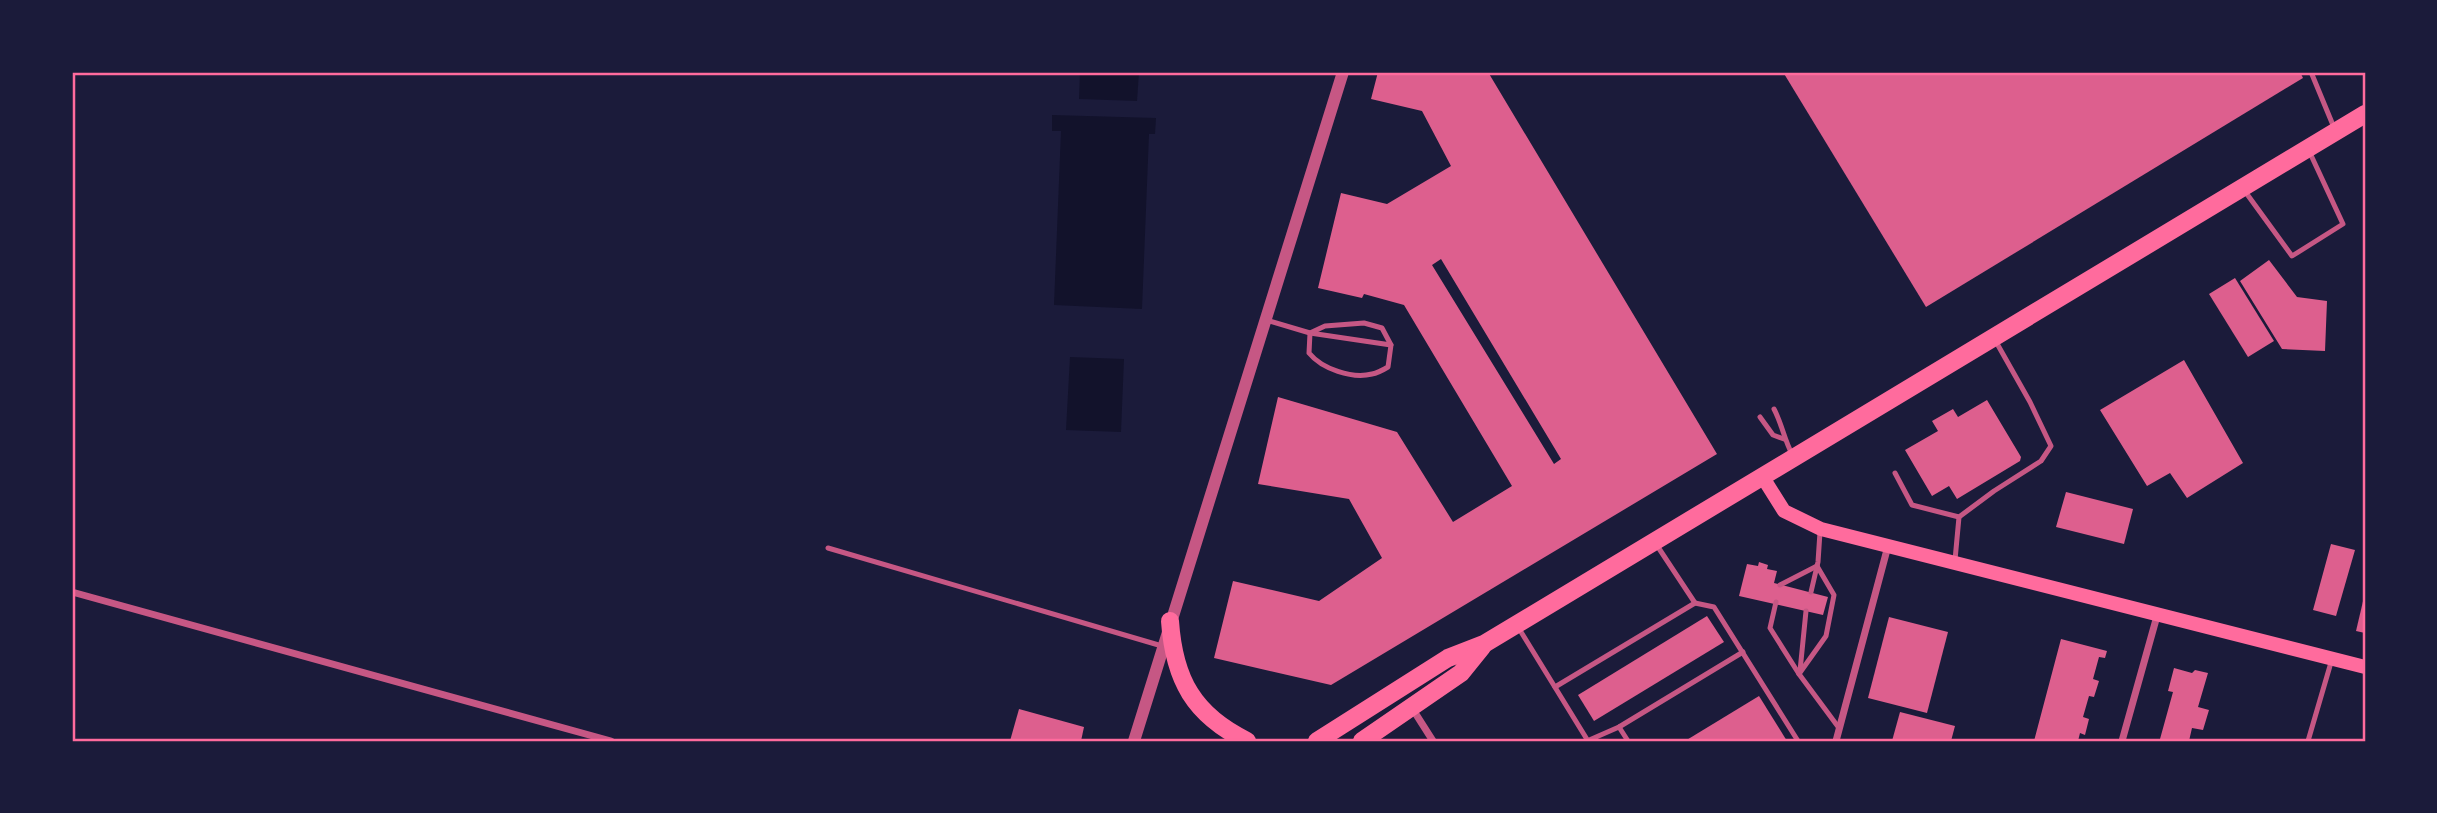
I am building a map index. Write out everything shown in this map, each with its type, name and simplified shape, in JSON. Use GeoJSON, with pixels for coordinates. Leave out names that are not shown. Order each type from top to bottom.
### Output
{"type":"FeatureCollection","features":[{"type":"Feature","properties":{"kind":"main road"},"geometry":{"type":"LineString","coordinates":[[1317,741],[1448,659],[1484,644],[1516,625],[2363,115]]}},
{"type":"Feature","properties":{"kind":"main road"},"geometry":{"type":"LineString","coordinates":[[1762,476],[1784,511],[1821,529],[2365,667]]}},
{"type":"Feature","properties":{"kind":"main road"},"geometry":{"type":"LineString","coordinates":[[1170,621],[1172,648],[1178,672],[1190,695],[1206,715],[1226,731],[1247,741]]}},
{"type":"Feature","properties":{"kind":"main road"},"geometry":{"type":"LineString","coordinates":[[1362,741],[1461,673],[1484,644]]}},
{"type":"Feature","properties":{"kind":"main road"},"geometry":{"type":"LineString","coordinates":[[1307,741],[1340,727]]}},
{"type":"Feature","properties":{"kind":"street"},"geometry":{"type":"LineString","coordinates":[[1134,741],[1343,72]]}},
{"type":"Feature","properties":{"kind":"street"},"geometry":{"type":"LineString","coordinates":[[1836,741],[1889,546]]}},
{"type":"Feature","properties":{"kind":"street"},"geometry":{"type":"LineString","coordinates":[[72,592],[611,741]]}},
{"type":"Feature","properties":{"kind":"street"},"geometry":{"type":"LineString","coordinates":[[2122,741],[2157,615]]}},
{"type":"Feature","properties":{"kind":"street"},"geometry":{"type":"LineString","coordinates":[[1412,707],[1433,741]]}},
{"type":"Feature","properties":{"kind":"lane"},"geometry":{"type":"LineString","coordinates":[[2311,72],[2336,131]]}},
{"type":"Feature","properties":{"kind":"lane"},"geometry":{"type":"LineString","coordinates":[[2242,187],[2292,256],[2343,224],[2307,148]]}},
{"type":"Feature","properties":{"kind":"lane"},"geometry":{"type":"LineString","coordinates":[[1266,320],[1310,332],[1391,345]]}},
{"type":"Feature","properties":{"kind":"lane"},"geometry":{"type":"LineString","coordinates":[[1364,323],[1382,328],[1391,345],[1388,368],[1371,375],[1344,373],[1316,362],[1309,353],[1310,332],[1325,326],[1364,323]]}},
{"type":"Feature","properties":{"kind":"lane"},"geometry":{"type":"LineString","coordinates":[[1955,563],[1959,517],[2040,461],[2051,446],[2030,402],[1993,337]]}},
{"type":"Feature","properties":{"kind":"lane"},"geometry":{"type":"LineString","coordinates":[[1773,409],[1784,429],[1784,439],[1793,457]]}},
{"type":"Feature","properties":{"kind":"lane"},"geometry":{"type":"LineString","coordinates":[[1760,418],[1773,435],[1784,439]]}},
{"type":"Feature","properties":{"kind":"lane"},"geometry":{"type":"LineString","coordinates":[[1895,473],[1912,505],[1959,517]]}},
{"type":"Feature","properties":{"kind":"lane"},"geometry":{"type":"LineString","coordinates":[[1811,593],[1821,529]]}},
{"type":"Feature","properties":{"kind":"lane"},"geometry":{"type":"LineString","coordinates":[[1654,541],[1695,603]]}},
{"type":"Feature","properties":{"kind":"lane"},"geometry":{"type":"LineString","coordinates":[[828,548],[1162,646]]}},
{"type":"Feature","properties":{"kind":"lane"},"geometry":{"type":"LineString","coordinates":[[1780,585],[1817,566]]}},
{"type":"Feature","properties":{"kind":"lane"},"geometry":{"type":"LineString","coordinates":[[1799,674],[1826,636],[1834,595],[1817,566]]}},
{"type":"Feature","properties":{"kind":"lane"},"geometry":{"type":"LineString","coordinates":[[1555,687],[1695,603],[1714,607],[1798,741]]}},
{"type":"Feature","properties":{"kind":"lane"},"geometry":{"type":"LineString","coordinates":[[1776,603],[1770,628],[1799,674],[1839,728]]}},
{"type":"Feature","properties":{"kind":"lane"},"geometry":{"type":"LineString","coordinates":[[1799,674],[1807,611]]}},
{"type":"Feature","properties":{"kind":"lane"},"geometry":{"type":"LineString","coordinates":[[1516,625],[1588,741],[1619,727],[1743,653]]}},
{"type":"Feature","properties":{"kind":"lane"},"geometry":{"type":"LineString","coordinates":[[2308,741],[2332,659]]}},
{"type":"Feature","properties":{"kind":"lane"},"geometry":{"type":"LineString","coordinates":[[1619,727],[1628,741]]}},
{"type":"Feature","properties":{"kind":"shaded area"},"geometry":{"type":"Polygon","coordinates":[[[1080,72],[1139,72],[1137,101],[1079,99],[1080,72]]]}},
{"type":"Feature","properties":{"kind":"shaded area"},"geometry":{"type":"Polygon","coordinates":[[[1052,115],[1156,118],[1155,134],[1149,134],[1142,309],[1054,305],[1061,131],[1052,131],[1052,115]]]}},
{"type":"Feature","properties":{"kind":"shaded area"},"geometry":{"type":"Polygon","coordinates":[[[1070,357],[1124,359],[1121,432],[1066,430],[1070,357]]]}},
{"type":"Feature","properties":{"kind":"building"},"geometry":{"type":"Polygon","coordinates":[[[1378,72],[1488,72],[1717,454],[1331,685],[1214,658],[1233,581],[1319,601],[1382,558],[1349,499],[1258,484],[1278,397],[1397,432],[1453,522],[1512,486],[1404,305],[1364,294],[1362,298],[1318,288],[1341,193],[1387,204],[1451,166],[1422,111],[1371,99],[1378,72]],[[1441,259],[1432,265],[1554,464],[1561,459],[1441,259]]]}},
{"type":"Feature","properties":{"kind":"building"},"geometry":{"type":"Polygon","coordinates":[[[1783,72],[2300,72],[2303,78],[1926,307],[1783,72]]]}},
{"type":"Feature","properties":{"kind":"building"},"geometry":{"type":"Polygon","coordinates":[[[2269,260],[2297,297],[2327,301],[2325,351],[2282,349],[2240,281],[2269,260]]]}},
{"type":"Feature","properties":{"kind":"building"},"geometry":{"type":"Polygon","coordinates":[[[2235,278],[2274,341],[2248,357],[2209,294],[2235,278]]]}},
{"type":"Feature","properties":{"kind":"building"},"geometry":{"type":"Polygon","coordinates":[[[2184,360],[2243,463],[2187,498],[2170,473],[2147,486],[2100,410],[2184,360]]]}},
{"type":"Feature","properties":{"kind":"building"},"geometry":{"type":"Polygon","coordinates":[[[1987,400],[2021,457],[2020,461],[1957,499],[1949,486],[1932,496],[1905,450],[1938,431],[1932,421],[1953,409],[1958,417],[1987,400]]]}},
{"type":"Feature","properties":{"kind":"building"},"geometry":{"type":"Polygon","coordinates":[[[2066,492],[2133,509],[2124,544],[2056,527],[2066,492]]]}},
{"type":"Feature","properties":{"kind":"building"},"geometry":{"type":"Polygon","coordinates":[[[2331,544],[2355,550],[2336,616],[2313,610],[2331,544]]]}},
{"type":"Feature","properties":{"kind":"building"},"geometry":{"type":"Polygon","coordinates":[[[1759,562],[1768,565],[1767,569],[1777,571],[1774,583],[1828,597],[1823,615],[1739,596],[1747,564],[1758,566],[1759,562]]]}},
{"type":"Feature","properties":{"kind":"building"},"geometry":{"type":"Polygon","coordinates":[[[2365,597],[2365,633],[2356,631],[2365,597]]]}},
{"type":"Feature","properties":{"kind":"building"},"geometry":{"type":"Polygon","coordinates":[[[1707,616],[1724,642],[1594,721],[1578,695],[1707,616]]]}},
{"type":"Feature","properties":{"kind":"building"},"geometry":{"type":"Polygon","coordinates":[[[1889,617],[1948,632],[1927,713],[1868,698],[1889,617]]]}},
{"type":"Feature","properties":{"kind":"building"},"geometry":{"type":"Polygon","coordinates":[[[2061,639],[2107,651],[2105,658],[2099,657],[2093,679],[2099,681],[2094,697],[2089,696],[2083,717],[2089,719],[2085,735],[2080,733],[2078,741],[2034,741],[2061,639]]]}},
{"type":"Feature","properties":{"kind":"building"},"geometry":{"type":"Polygon","coordinates":[[[2174,668],[2192,673],[2195,670],[2208,673],[2198,707],[2209,710],[2203,730],[2192,728],[2189,741],[2160,739],[2173,692],[2168,691],[2174,668]]]}},
{"type":"Feature","properties":{"kind":"building"},"geometry":{"type":"Polygon","coordinates":[[[1759,696],[1787,741],[1685,741],[1759,696]]]}},
{"type":"Feature","properties":{"kind":"building"},"geometry":{"type":"Polygon","coordinates":[[[1019,709],[1084,727],[1081,741],[1010,741],[1019,709]]]}},
{"type":"Feature","properties":{"kind":"building"},"geometry":{"type":"Polygon","coordinates":[[[1900,712],[1955,726],[1951,741],[1892,741],[1900,712]]]}}]}
